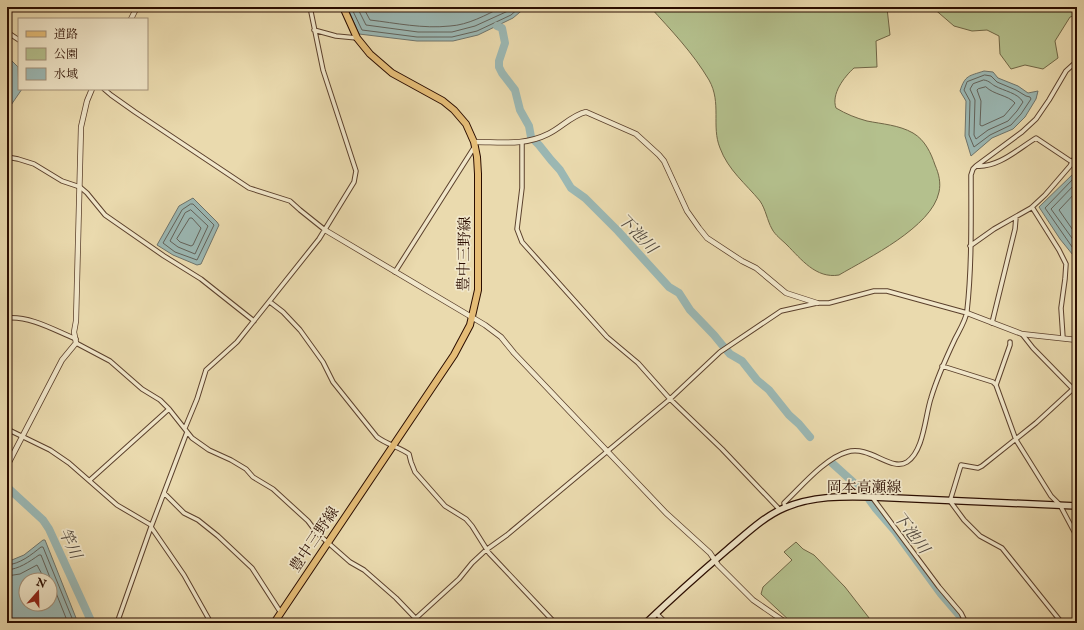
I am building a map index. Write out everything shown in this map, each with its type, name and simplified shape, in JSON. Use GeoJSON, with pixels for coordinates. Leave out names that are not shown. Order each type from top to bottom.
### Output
{"type":"FeatureCollection","features":[{"type":"Feature","properties":{"kind":"main road","name":"豊中三野線"},"geometry":{"type":"LineString","coordinates":[[274,623],[454,355],[472,317],[479,277],[478,174],[475,144],[466,124],[454,110],[443,101],[384,67],[370,54],[357,38],[343,7]]}},
{"type":"Feature","properties":{"kind":"main road","name":"岡本高瀬線"},"geometry":{"type":"LineString","coordinates":[[646,623],[745,534],[782,509],[815,499],[841,496],[1077,506]]}},
{"type":"Feature","properties":{"kind":"street"},"geometry":{"type":"LineString","coordinates":[[132,18],[137,7]]}},
{"type":"Feature","properties":{"kind":"street"},"geometry":{"type":"LineString","coordinates":[[117,623],[206,370],[237,342],[270,302],[325,230],[354,182],[356,171],[323,70],[310,7]]}},
{"type":"Feature","properties":{"kind":"street"},"geometry":{"type":"LineString","coordinates":[[314,30],[336,36],[357,38]]}},
{"type":"Feature","properties":{"kind":"street"},"geometry":{"type":"LineString","coordinates":[[7,32],[18,39]]}},
{"type":"Feature","properties":{"kind":"street"},"geometry":{"type":"LineString","coordinates":[[522,143],[522,188],[517,229],[522,242],[606,337],[638,363],[670,399],[722,448],[782,509],[784,503],[828,461],[848,452],[858,451],[870,453],[890,464],[897,465],[906,462],[912,457],[919,446],[930,399],[942,366],[967,313],[971,258],[971,175],[976,166],[1022,132],[1036,119],[1050,100],[1066,71],[1077,60]]}},
{"type":"Feature","properties":{"kind":"street"},"geometry":{"type":"LineString","coordinates":[[7,466],[62,360],[76,342],[74,332],[76,321],[81,127],[87,101],[92,90]]}},
{"type":"Feature","properties":{"kind":"street"},"geometry":{"type":"LineString","coordinates":[[105,90],[236,180],[249,188],[290,201],[325,230],[472,317],[501,337],[514,353],[666,513],[710,553],[718,565],[753,600],[785,622]]}},
{"type":"Feature","properties":{"kind":"street"},"geometry":{"type":"LineString","coordinates":[[395,272],[475,144],[522,143],[531,141],[545,136],[579,114],[586,112],[636,134],[664,161],[687,211],[707,238],[742,261],[756,268],[786,293],[817,303]]}},
{"type":"Feature","properties":{"kind":"street"},"geometry":{"type":"LineString","coordinates":[[976,166],[988,165],[1001,160],[1036,138],[1077,166]]}},
{"type":"Feature","properties":{"kind":"street"},"geometry":{"type":"LineString","coordinates":[[970,246],[994,229],[1032,207],[1045,195],[1077,154]]}},
{"type":"Feature","properties":{"kind":"street"},"geometry":{"type":"LineString","coordinates":[[7,157],[34,164],[62,180],[80,188],[87,193],[105,215],[164,256],[202,278],[254,322]]}},
{"type":"Feature","properties":{"kind":"street"},"geometry":{"type":"LineString","coordinates":[[1032,207],[1066,264],[1066,279],[1061,308],[1063,338]]}},
{"type":"Feature","properties":{"kind":"street"},"geometry":{"type":"LineString","coordinates":[[992,323],[1015,229],[1016,217]]}},
{"type":"Feature","properties":{"kind":"street"},"geometry":{"type":"LineString","coordinates":[[415,619],[459,579],[472,563],[486,550],[507,535],[607,450],[670,399],[720,352],[781,311],[817,303],[829,303],[874,291],[888,291],[967,313],[1022,334],[1077,340]]}},
{"type":"Feature","properties":{"kind":"street"},"geometry":{"type":"LineString","coordinates":[[270,302],[284,312],[300,330],[324,362],[333,382],[377,436],[383,441],[409,454],[410,462],[415,472],[446,506],[466,519],[472,526],[486,550],[555,623]]}},
{"type":"Feature","properties":{"kind":"street"},"geometry":{"type":"LineString","coordinates":[[7,318],[21,318],[49,327],[110,361],[142,388],[160,400],[192,438],[209,450],[246,469],[253,477],[273,489],[308,521],[327,543],[350,562],[364,570],[396,598],[420,623]]}},
{"type":"Feature","properties":{"kind":"street"},"geometry":{"type":"LineString","coordinates":[[1022,334],[1033,348],[1077,393]]}},
{"type":"Feature","properties":{"kind":"street"},"geometry":{"type":"LineString","coordinates":[[996,385],[1010,342]]}},
{"type":"Feature","properties":{"kind":"street"},"geometry":{"type":"LineString","coordinates":[[942,366],[993,382],[996,385],[1016,440],[1051,496],[1060,505],[1077,537]]}},
{"type":"Feature","properties":{"kind":"street"},"geometry":{"type":"LineString","coordinates":[[1062,623],[1002,548],[980,536],[964,520],[950,501],[960,465],[978,468],[982,466],[1016,440],[1073,389]]}},
{"type":"Feature","properties":{"kind":"street"},"geometry":{"type":"LineString","coordinates":[[90,480],[169,409]]}},
{"type":"Feature","properties":{"kind":"street"},"geometry":{"type":"LineString","coordinates":[[7,428],[50,450],[69,462],[117,505],[151,526],[184,575],[211,623]]}},
{"type":"Feature","properties":{"kind":"street"},"geometry":{"type":"LineString","coordinates":[[164,493],[184,513],[198,520],[218,536],[252,568],[281,612]]}},
{"type":"Feature","properties":{"kind":"street"},"geometry":{"type":"LineString","coordinates":[[872,497],[939,587],[961,613],[966,623]]}},
{"type":"Feature","properties":{"kind":"street"},"geometry":{"type":"LineString","coordinates":[[656,613],[666,623]]}},
{"type":"Feature","properties":{"kind":"street"},"geometry":{"type":"LineString","coordinates":[[1074,623],[1077,620]]}},
{"type":"Feature","properties":{"kind":"green space"},"geometry":{"type":"Polygon","coordinates":[[[650,7],[886,7],[890,35],[876,41],[877,67],[854,68],[850,72],[839,86],[835,97],[836,108],[863,120],[902,128],[921,139],[932,156],[938,172],[940,185],[934,205],[912,229],[882,250],[839,275],[823,274],[810,267],[775,233],[770,226],[760,201],[723,156],[717,140],[715,97],[709,80],[689,51],[650,7]]]}},
{"type":"Feature","properties":{"kind":"green space"},"geometry":{"type":"Polygon","coordinates":[[[932,7],[1077,7],[1077,15],[1070,17],[1055,41],[1058,58],[1043,69],[1025,65],[1011,69],[1000,54],[999,36],[987,30],[972,31],[954,26],[932,7]]]}},
{"type":"Feature","properties":{"kind":"green space"},"geometry":{"type":"Polygon","coordinates":[[[796,542],[803,549],[814,555],[845,587],[873,623],[792,623],[761,594],[763,587],[792,560],[784,552],[796,542]]]}},
{"type":"Feature","properties":{"kind":"water"},"geometry":{"type":"Polygon","coordinates":[[[347,7],[526,7],[513,18],[478,35],[453,41],[417,41],[359,34],[347,7]]]}},
{"type":"Feature","properties":{"kind":"water"},"geometry":{"type":"Polygon","coordinates":[[[7,56],[18,67],[18,90],[21,90],[7,111],[7,56]]]}},
{"type":"Feature","properties":{"kind":"water"},"geometry":{"type":"Polygon","coordinates":[[[984,71],[993,72],[998,78],[1018,86],[1028,93],[1038,91],[1036,99],[1025,117],[1013,129],[992,138],[971,156],[965,136],[966,101],[960,91],[968,77],[984,71]]]}},
{"type":"Feature","properties":{"kind":"water"},"geometry":{"type":"Polygon","coordinates":[[[1074,173],[1077,173],[1077,260],[1060,239],[1039,207],[1074,173]]]}},
{"type":"Feature","properties":{"kind":"water"},"geometry":{"type":"Polygon","coordinates":[[[193,198],[219,225],[201,264],[197,265],[173,255],[157,245],[179,206],[193,198]]]}},
{"type":"Feature","properties":{"kind":"water"},"geometry":{"type":"Polygon","coordinates":[[[45,540],[58,572],[18,572],[18,612],[58,612],[58,573],[78,623],[7,623],[7,562],[24,555],[45,540]]]}},
{"type":"Feature","properties":{"kind":"waterway","name":"下池川"},"geometry":{"type":"LineString","coordinates":[[497,26],[502,28],[505,43],[499,61],[499,67],[515,90],[520,110],[529,126],[531,137],[560,170],[571,188],[585,198],[618,231],[669,287],[679,293],[690,310],[730,354],[742,361],[757,380],[769,390],[789,415],[810,437]]}},
{"type":"Feature","properties":{"kind":"waterway","name":"下池川"},"geometry":{"type":"LineString","coordinates":[[832,463],[863,491],[964,623]]}},
{"type":"Feature","properties":{"kind":"waterway","name":"竿川"},"geometry":{"type":"LineString","coordinates":[[7,487],[43,520],[49,529],[92,623]]}}]}
